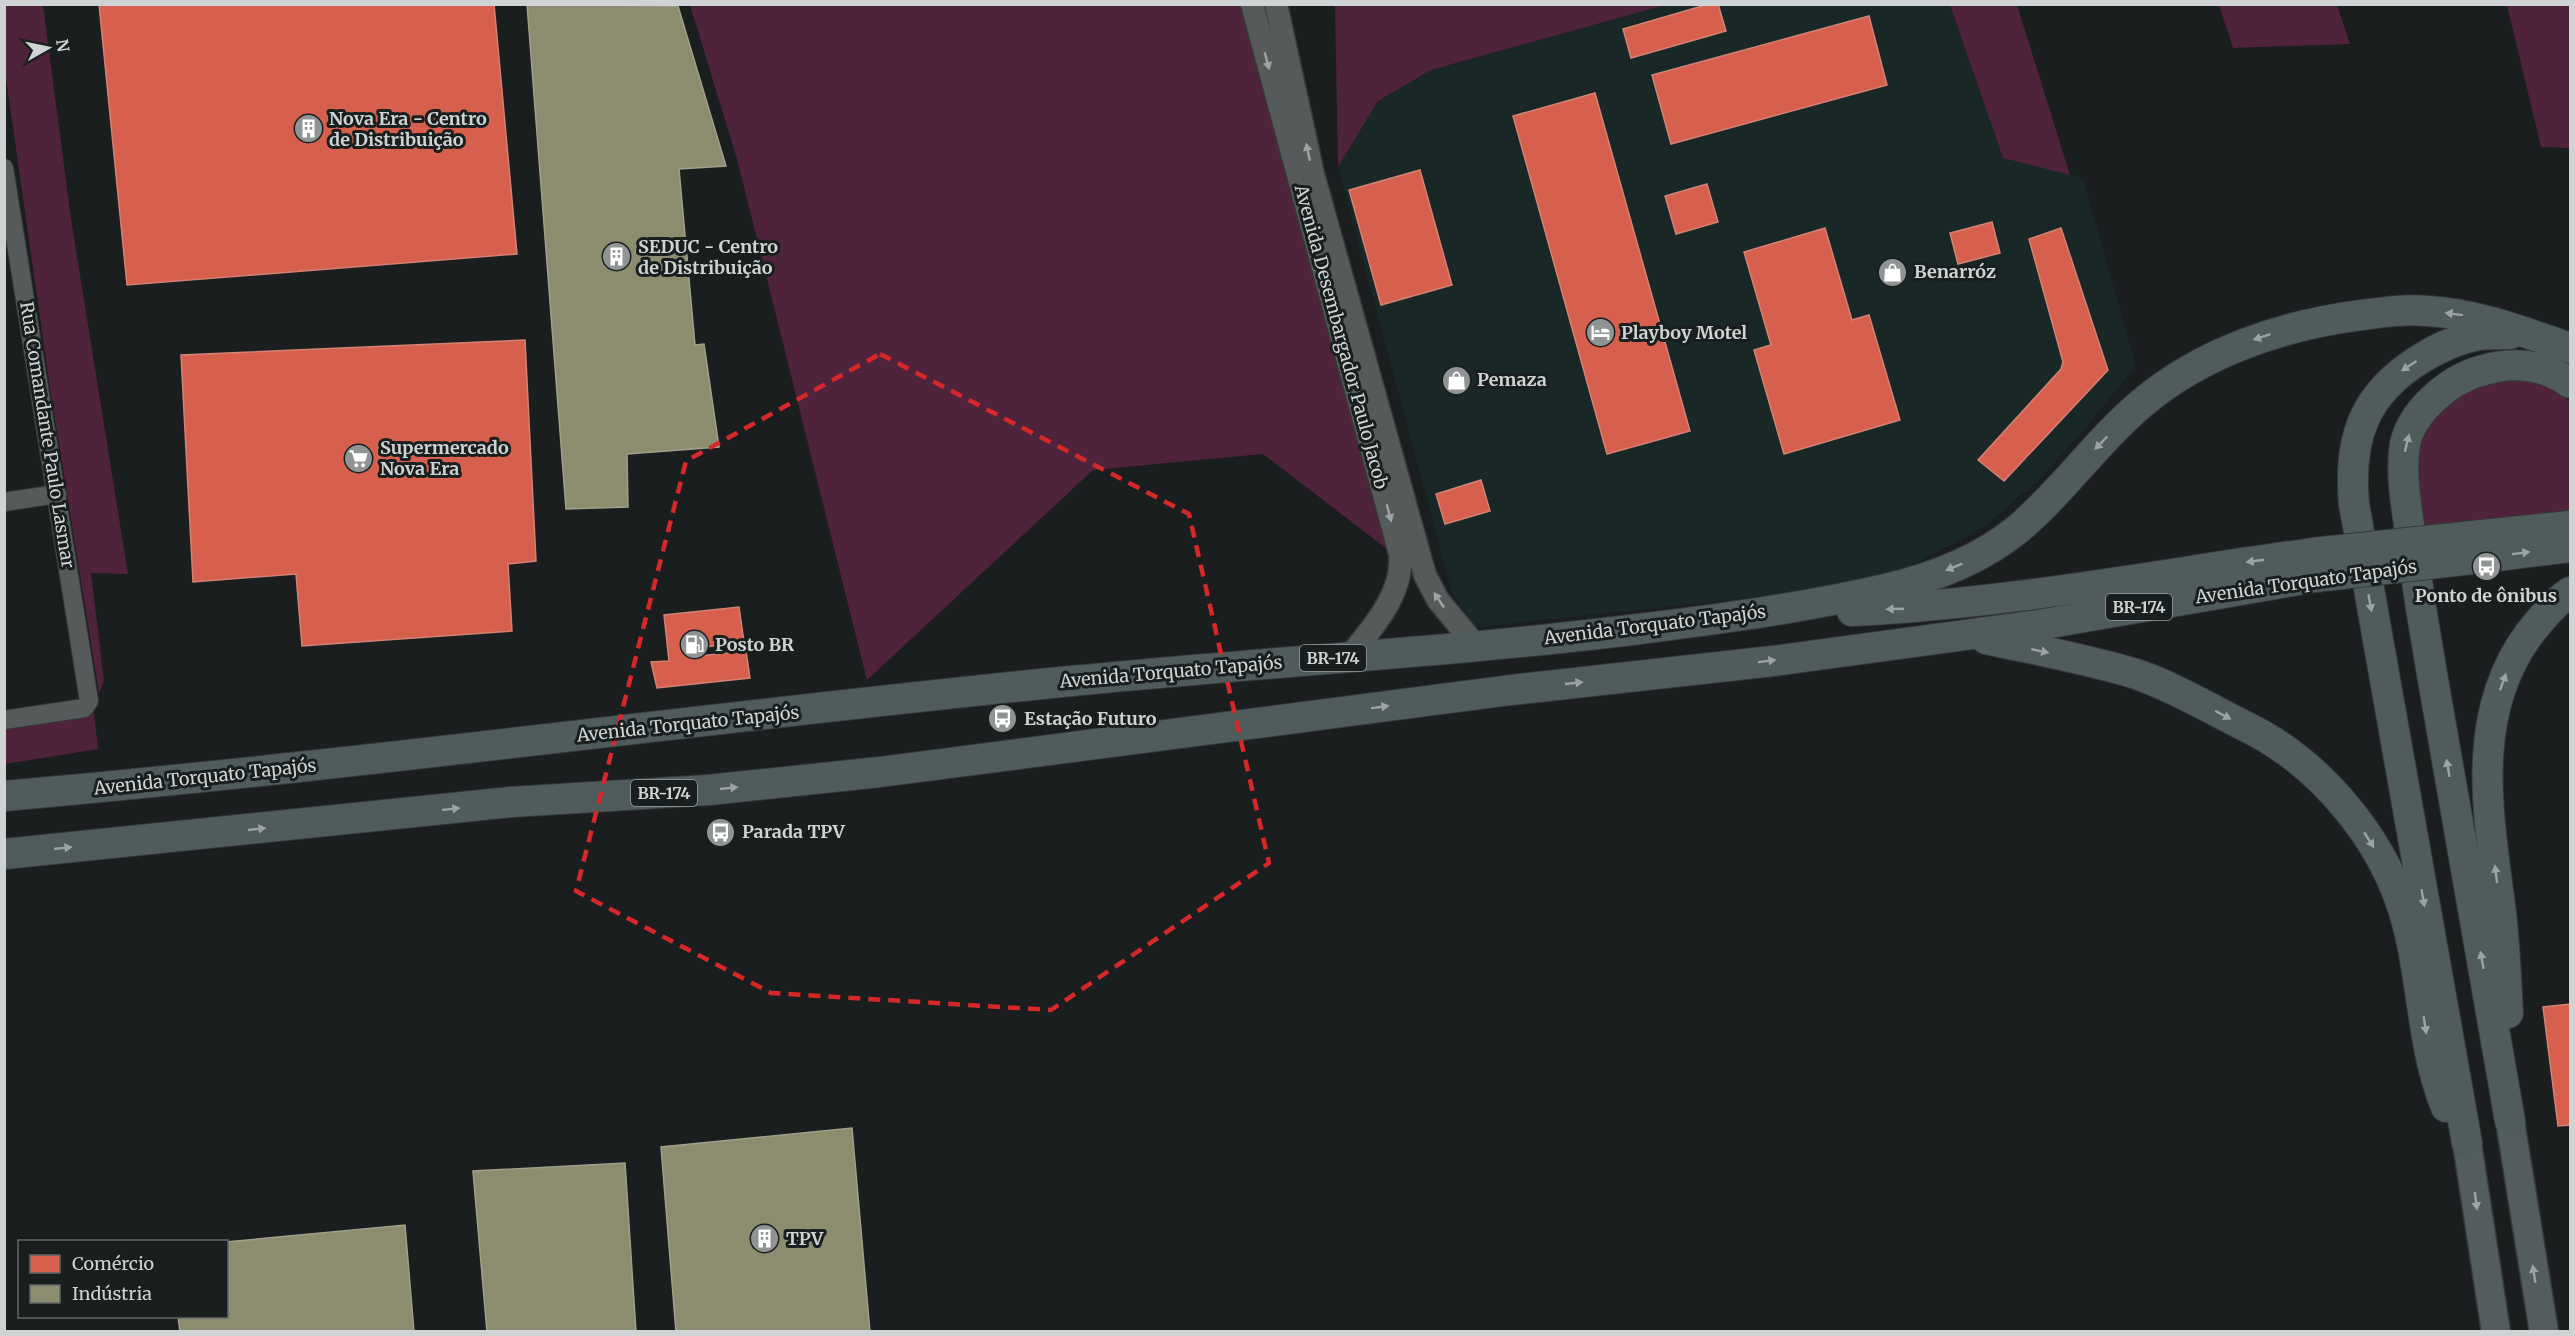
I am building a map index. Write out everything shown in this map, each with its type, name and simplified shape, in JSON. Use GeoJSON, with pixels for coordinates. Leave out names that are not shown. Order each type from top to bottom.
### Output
{"type":"FeatureCollection","features":[{"type":"Feature","properties":{"kind":"highway","name":"Avenida Torquato Tapajós"},"geometry":{"type":"LineString","coordinates":[[4,796],[182,781],[1068,681],[1580,636],[1748,615],[1897,586],[1965,563],[1993,547],[2021,526],[2140,404],[2176,378],[2253,340],[2330,319],[2422,310],[2464,315],[2494,322],[2571,348]]}},
{"type":"Feature","properties":{"kind":"highway"},"geometry":{"type":"LineString","coordinates":[[2468,1143],[2385,686],[2351,475],[2353,455],[2364,420],[2376,396],[2390,380],[2431,353],[2457,342],[2477,335],[2524,333]]}},
{"type":"Feature","properties":{"kind":"highway"},"geometry":{"type":"LineString","coordinates":[[2510,1121],[2421,614],[2406,501],[2403,459],[2409,434],[2428,404],[2451,385],[2473,373],[2499,366],[2531,365],[2552,372],[2571,383]]}},
{"type":"Feature","properties":{"kind":"highway"},"geometry":{"type":"LineString","coordinates":[[2472,548],[2571,526]]}},
{"type":"Feature","properties":{"kind":"highway"},"geometry":{"type":"LineString","coordinates":[[1748,615],[1924,608],[2074,589],[2472,548],[2571,547]]}},
{"type":"Feature","properties":{"kind":"highway","name":"Avenida Torquato Tapajós"},"geometry":{"type":"LineString","coordinates":[[4,854],[511,802],[708,790],[880,772],[1503,691],[1773,661],[2038,625],[2314,565]]}},
{"type":"Feature","properties":{"kind":"highway"},"geometry":{"type":"LineString","coordinates":[[2510,1121],[2510,1042],[2503,935],[2487,788],[2488,749],[2492,717],[2513,656],[2547,612],[2571,592]]}},
{"type":"Feature","properties":{"kind":"highway"},"geometry":{"type":"LineString","coordinates":[[1962,635],[2093,662],[2139,675],[2268,738],[2302,764],[2336,796],[2360,826],[2383,861],[2400,898],[2411,937],[2430,1060],[2451,1120],[2468,1143]]}},
{"type":"Feature","properties":{"kind":"main road"},"geometry":{"type":"LineString","coordinates":[[2510,1121],[2544,1332]]}},
{"type":"Feature","properties":{"kind":"main road"},"geometry":{"type":"LineString","coordinates":[[2468,1143],[2496,1332]]}},
{"type":"Feature","properties":{"kind":"street","name":"Avenida Desembargador Paulo Jacob"},"geometry":{"type":"LineString","coordinates":[[1252,4],[1401,554],[1402,567],[1394,592],[1373,627],[1349,657]]}},
{"type":"Feature","properties":{"kind":"street","name":"Avenida Desembargador Paulo Jacob"},"geometry":{"type":"LineString","coordinates":[[1276,4],[1313,174],[1425,575],[1438,600],[1476,646]]}},
{"type":"Feature","properties":{"kind":"street","name":"Rua Comandante Paulo Lasmar"},"geometry":{"type":"LineString","coordinates":[[4,168],[13,278],[57,494],[89,701],[84,708],[4,720]]}},
{"type":"Feature","properties":{"kind":"street"},"geometry":{"type":"LineString","coordinates":[[4,502],[57,494]]}},
{"type":"Feature","properties":{"kind":"highlighted area"},"geometry":{"type":"Polygon","coordinates":[[[880,354],[1189,514],[1269,863],[1051,1010],[771,993],[576,891],[686,461],[880,354]]]}},
{"type":"Feature","properties":{"kind":"shaded area"},"geometry":{"type":"Polygon","coordinates":[[[1335,4],[1665,5],[1431,70],[1378,101],[1338,167],[1335,4]]]}},
{"type":"Feature","properties":{"kind":"shaded area"},"geometry":{"type":"Polygon","coordinates":[[[4,5],[43,5],[71,219],[128,574],[91,573],[104,681],[99,693],[50,388],[5,71],[4,5]]]}},
{"type":"Feature","properties":{"kind":"shaded area"},"geometry":{"type":"Polygon","coordinates":[[[690,5],[1240,5],[1400,559],[1263,454],[1093,470],[867,680],[737,159],[690,5]]]}},
{"type":"Feature","properties":{"kind":"shaded area"},"geometry":{"type":"Polygon","coordinates":[[[1665,5],[1950,5],[2003,158],[2083,178],[2136,366],[2085,429],[2040,479],[1983,528],[1915,564],[1837,589],[1476,627],[1452,593],[1338,167],[1378,101],[1431,70],[1665,5]]]}},
{"type":"Feature","properties":{"kind":"shaded area"},"geometry":{"type":"Polygon","coordinates":[[[1950,5],[2017,5],[2070,175],[2003,158],[1950,5]]]}},
{"type":"Feature","properties":{"kind":"shaded area"},"geometry":{"type":"Polygon","coordinates":[[[2219,5],[2337,5],[2350,44],[2233,48],[2219,5]]]}},
{"type":"Feature","properties":{"kind":"shaded area"},"geometry":{"type":"Polygon","coordinates":[[[2507,5],[2570,5],[2570,148],[2541,147],[2507,5]]]}},
{"type":"Feature","properties":{"kind":"shaded area"},"geometry":{"type":"Polygon","coordinates":[[[2528,380],[2552,387],[2570,402],[2570,513],[2422,530],[2415,492],[2415,469],[2426,432],[2440,409],[2456,393],[2472,387],[2528,380]]]}},
{"type":"Feature","properties":{"kind":"shaded area"},"geometry":{"type":"Polygon","coordinates":[[[94,712],[98,749],[5,764],[5,726],[94,712]]]}},
{"type":"Feature","properties":{"kind":"building: Comércio","name":"Nova Era - Centro de Distribuição"},"geometry":{"type":"Polygon","coordinates":[[[99,4],[494,4],[517,254],[127,285],[99,4]]]}},
{"type":"Feature","properties":{"kind":"building: Comércio"},"geometry":{"type":"Polygon","coordinates":[[[1709,4],[1718,4],[1726,31],[1631,58],[1623,29],[1709,4]]]}},
{"type":"Feature","properties":{"kind":"building: Comércio"},"geometry":{"type":"Polygon","coordinates":[[[1869,16],[1887,85],[1671,144],[1652,75],[1869,16]]]}},
{"type":"Feature","properties":{"kind":"building: Comércio"},"geometry":{"type":"Polygon","coordinates":[[[1595,93],[1690,431],[1607,454],[1513,116],[1595,93]]]}},
{"type":"Feature","properties":{"kind":"building: Comércio"},"geometry":{"type":"Polygon","coordinates":[[[1420,170],[1452,285],[1381,305],[1349,190],[1420,170]]]}},
{"type":"Feature","properties":{"kind":"building: Comércio"},"geometry":{"type":"Polygon","coordinates":[[[1707,184],[1718,222],[1676,234],[1665,196],[1707,184]]]}},
{"type":"Feature","properties":{"kind":"building: Comércio"},"geometry":{"type":"Polygon","coordinates":[[[1992,222],[2000,253],[1958,264],[1950,233],[1992,222]]]}},
{"type":"Feature","properties":{"kind":"building: Comércio"},"geometry":{"type":"Polygon","coordinates":[[[1825,228],[1852,320],[1869,315],[1900,420],[1784,454],[1754,350],[1771,345],[1744,252],[1825,228]]]}},
{"type":"Feature","properties":{"kind":"building: Comércio"},"geometry":{"type":"Polygon","coordinates":[[[2061,228],[2108,370],[2004,481],[1978,460],[2061,369],[2063,362],[2029,239],[2061,228]]]}},
{"type":"Feature","properties":{"kind":"building: Comércio","name":"Supermercado Nova Era"},"geometry":{"type":"Polygon","coordinates":[[[525,340],[536,561],[508,564],[512,631],[302,646],[296,574],[193,582],[181,355],[525,340]]]}},
{"type":"Feature","properties":{"kind":"building: Comércio"},"geometry":{"type":"Polygon","coordinates":[[[1481,480],[1490,511],[1445,524],[1436,494],[1481,480]]]}},
{"type":"Feature","properties":{"kind":"building: Comércio","name":"Posto BR"},"geometry":{"type":"Polygon","coordinates":[[[739,607],[744,642],[697,648],[698,656],[746,651],[750,678],[657,688],[651,662],[669,661],[664,615],[739,607]]]}},
{"type":"Feature","properties":{"kind":"building: Comércio"},"geometry":{"type":"Polygon","coordinates":[[[2570,1004],[2570,1125],[2558,1126],[2543,1007],[2570,1004]]]}},
{"type":"Feature","properties":{"kind":"building: Indústria","name":"SEDUC - Centro de Distribuição"},"geometry":{"type":"Polygon","coordinates":[[[527,4],[678,6],[726,166],[679,169],[695,345],[704,344],[719,447],[627,454],[628,507],[566,509],[527,4]]]}},
{"type":"Feature","properties":{"kind":"building: Indústria","name":"TPV"},"geometry":{"type":"Polygon","coordinates":[[[852,1128],[870,1332],[676,1332],[661,1147],[852,1128]]]}},
{"type":"Feature","properties":{"kind":"building: Indústria"},"geometry":{"type":"Polygon","coordinates":[[[625,1163],[636,1332],[487,1332],[473,1171],[625,1163]]]}},
{"type":"Feature","properties":{"kind":"building: Indústria"},"geometry":{"type":"Polygon","coordinates":[[[405,1225],[414,1332],[180,1332],[178,1318],[228,1318],[228,1242],[405,1225]]]}},
{"type":"Feature","properties":{"kind":"place","name":"Nova Era - Centro de Distribuição"},"geometry":{"type":"Point","coordinates":[308,129]}},
{"type":"Feature","properties":{"kind":"place","name":"SEDUC - Centro de Distribuição"},"geometry":{"type":"Point","coordinates":[617,257]}},
{"type":"Feature","properties":{"kind":"place","name":"Benarróz"},"geometry":{"type":"Point","coordinates":[1893,272]}},
{"type":"Feature","properties":{"kind":"place","name":"Playboy Motel"},"geometry":{"type":"Point","coordinates":[1600,333]}},
{"type":"Feature","properties":{"kind":"place","name":"Pemaza"},"geometry":{"type":"Point","coordinates":[1456,380]}},
{"type":"Feature","properties":{"kind":"place","name":"Supermercado Nova Era"},"geometry":{"type":"Point","coordinates":[359,458]}},
{"type":"Feature","properties":{"kind":"place","name":"Ponto de ônibus"},"geometry":{"type":"Point","coordinates":[2486,567]}},
{"type":"Feature","properties":{"kind":"place","name":"Posto BR"},"geometry":{"type":"Point","coordinates":[694,645]}},
{"type":"Feature","properties":{"kind":"place","name":"Estação Futuro"},"geometry":{"type":"Point","coordinates":[1003,719]}},
{"type":"Feature","properties":{"kind":"place","name":"Parada TPV"},"geometry":{"type":"Point","coordinates":[721,832]}},
{"type":"Feature","properties":{"kind":"place","name":"TPV"},"geometry":{"type":"Point","coordinates":[765,1239]}}]}
